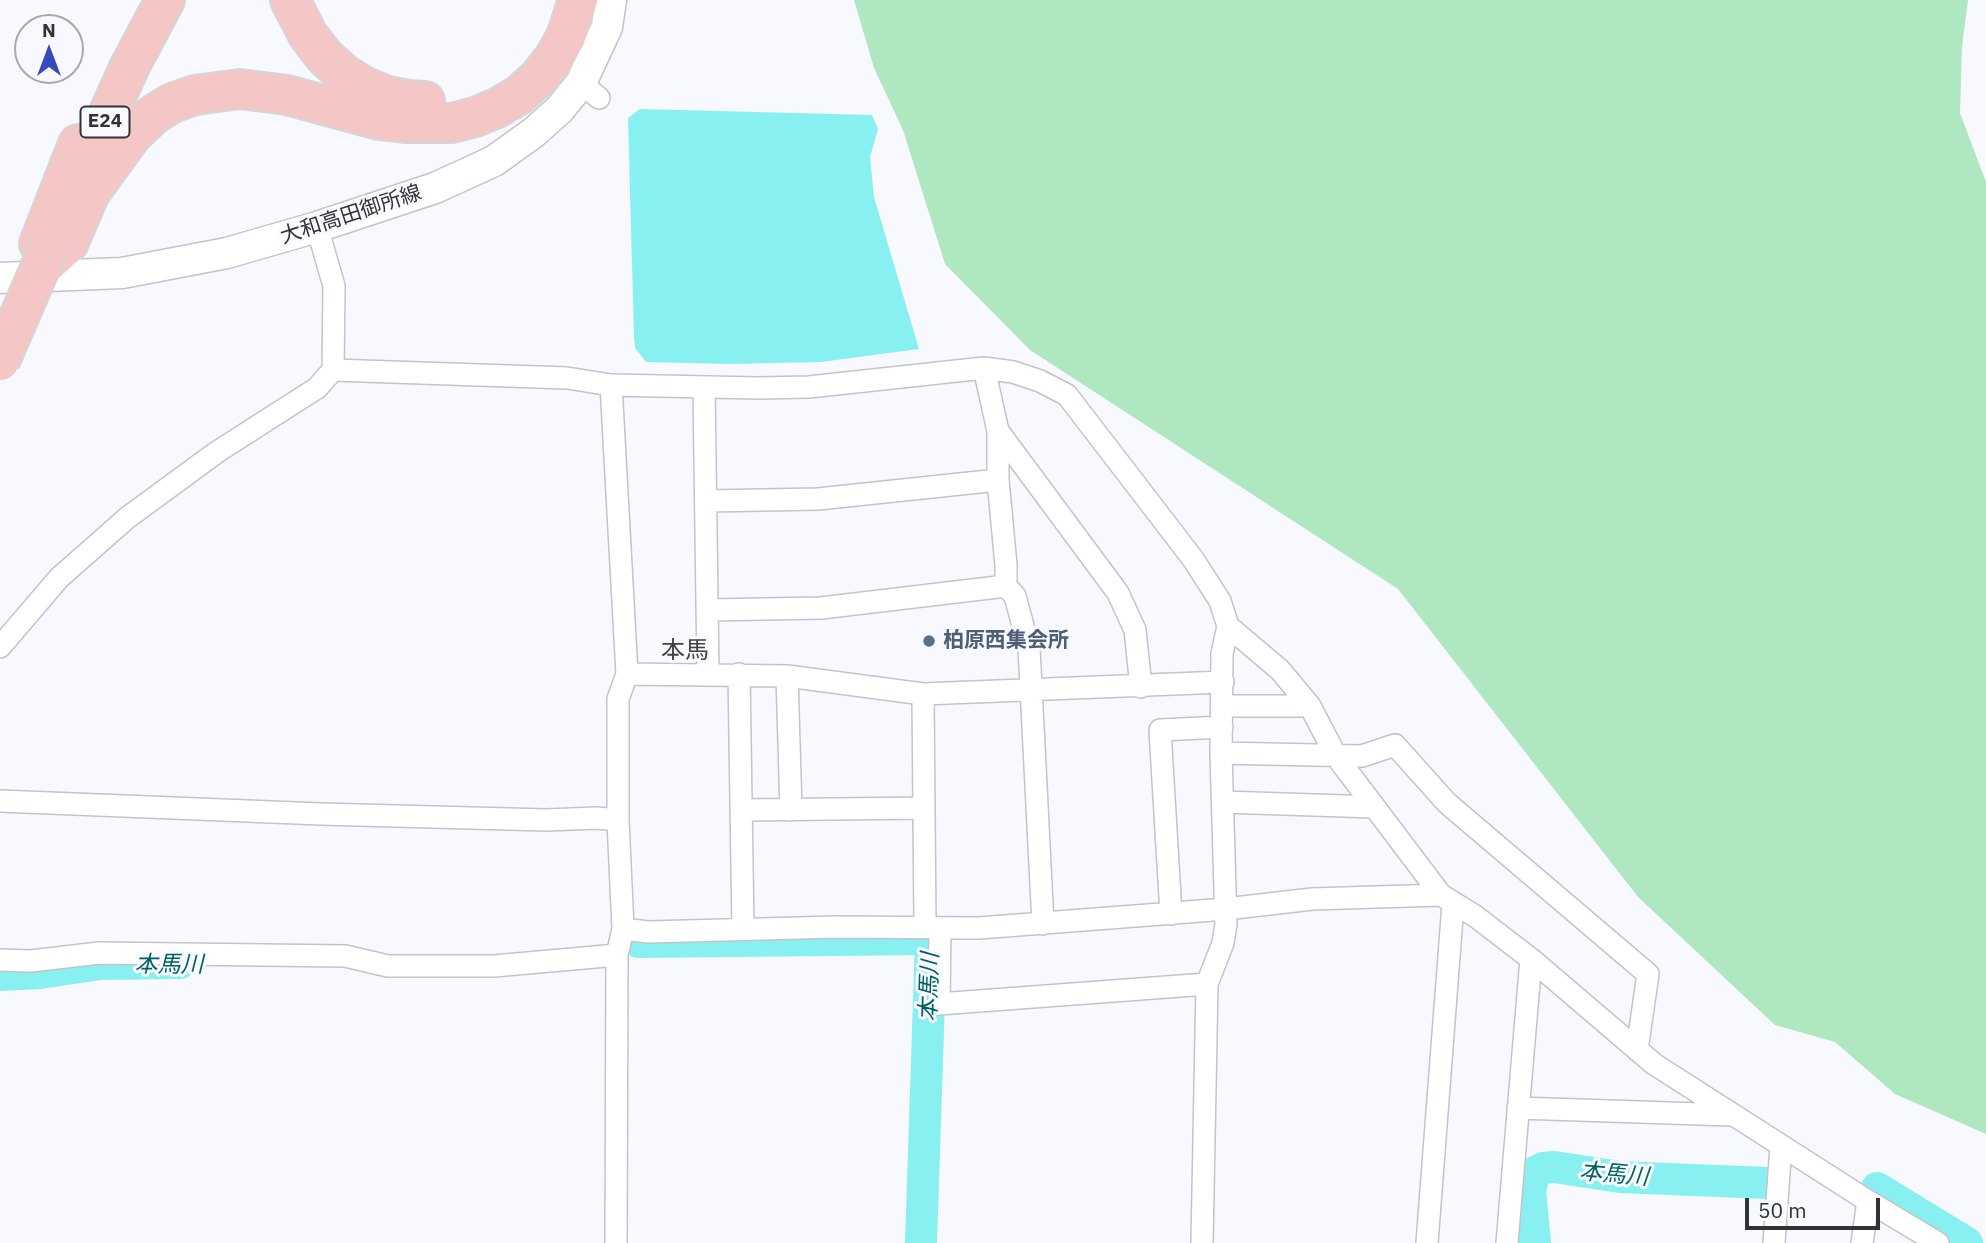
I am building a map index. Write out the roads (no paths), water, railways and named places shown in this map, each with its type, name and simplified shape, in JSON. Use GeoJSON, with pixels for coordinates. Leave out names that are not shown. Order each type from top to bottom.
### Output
{"type":"FeatureCollection","features":[{"type":"Feature","properties":{"kind":"highway"},"geometry":{"type":"LineString","coordinates":[[48,251],[134,0]]}},
{"type":"Feature","properties":{"kind":"highway","name":"E24"},"geometry":{"type":"LineString","coordinates":[[0,361],[119,90],[165,0]]}},
{"type":"Feature","properties":{"kind":"highway"},"geometry":{"type":"LineString","coordinates":[[289,0],[308,35],[344,74],[387,96],[433,101],[457,99],[480,91],[517,67],[532,51],[544,31],[555,0]]}},
{"type":"Feature","properties":{"kind":"highway"},"geometry":{"type":"LineString","coordinates":[[48,251],[132,135],[153,114],[172,103],[195,95],[240,89],[287,95],[366,116],[405,123],[452,122],[475,117],[497,108],[539,77],[566,37],[578,0]]}},
{"type":"Feature","properties":{"kind":"main road","name":"大和高田御所線"},"geometry":{"type":"LineString","coordinates":[[0,278],[122,272],[227,253],[317,228],[435,188],[494,161],[559,110],[590,91],[607,27],[611,0]]}},
{"type":"Feature","properties":{"kind":"street"},"geometry":{"type":"LineString","coordinates":[[0,646],[60,578],[127,517],[217,452],[317,388],[333,370],[334,286],[317,228]]}},
{"type":"Feature","properties":{"kind":"street"},"geometry":{"type":"LineString","coordinates":[[333,370],[567,378],[611,385],[704,388],[809,387],[984,368],[1013,372],[1040,381],[1067,395],[1193,559],[1220,601],[1228,626],[1222,654],[1221,753],[1226,924],[1223,943],[1207,984],[1202,1243]]}},
{"type":"Feature","properties":{"kind":"street"},"geometry":{"type":"LineString","coordinates":[[984,368],[998,431],[998,480],[1006,586],[1015,596],[1029,648],[1043,924]]}},
{"type":"Feature","properties":{"kind":"street"},"geometry":{"type":"LineString","coordinates":[[611,385],[627,674],[618,699],[620,942],[616,1243]]}},
{"type":"Feature","properties":{"kind":"street"},"geometry":{"type":"LineString","coordinates":[[704,388],[708,673]]}},
{"type":"Feature","properties":{"kind":"street"},"geometry":{"type":"LineString","coordinates":[[998,431],[1118,593],[1135,631],[1141,687]]}},
{"type":"Feature","properties":{"kind":"street"},"geometry":{"type":"LineString","coordinates":[[707,501],[818,499],[998,480]]}},
{"type":"Feature","properties":{"kind":"street"},"geometry":{"type":"LineString","coordinates":[[708,610],[821,608],[1006,586]]}},
{"type":"Feature","properties":{"kind":"street"},"geometry":{"type":"LineString","coordinates":[[1228,626],[1280,670],[1310,706],[1336,756],[1447,899],[1475,916],[1531,959],[1654,1064],[1938,1243]]}},
{"type":"Feature","properties":{"kind":"street"},"geometry":{"type":"LineString","coordinates":[[627,674],[787,676],[923,694],[1223,682]]}},
{"type":"Feature","properties":{"kind":"street"},"geometry":{"type":"LineString","coordinates":[[739,674],[743,929]]}},
{"type":"Feature","properties":{"kind":"street"},"geometry":{"type":"LineString","coordinates":[[787,676],[791,810]]}},
{"type":"Feature","properties":{"kind":"street"},"geometry":{"type":"LineString","coordinates":[[923,694],[924,808],[939,1004],[1207,984]]}},
{"type":"Feature","properties":{"kind":"street"},"geometry":{"type":"LineString","coordinates":[[1171,914],[1160,730],[1222,717],[1310,706]]}},
{"type":"Feature","properties":{"kind":"street"},"geometry":{"type":"LineString","coordinates":[[1221,753],[1362,756],[1395,745],[1447,803],[1648,974],[1637,1050]]}},
{"type":"Feature","properties":{"kind":"street"},"geometry":{"type":"LineString","coordinates":[[0,802],[321,814],[618,820]]}},
{"type":"Feature","properties":{"kind":"street"},"geometry":{"type":"LineString","coordinates":[[1223,802],[1374,807]]}},
{"type":"Feature","properties":{"kind":"street"},"geometry":{"type":"LineString","coordinates":[[741,810],[924,808]]}},
{"type":"Feature","properties":{"kind":"street"},"geometry":{"type":"LineString","coordinates":[[0,961],[32,961],[99,953],[345,956],[388,966],[494,966],[620,942],[648,932],[1043,924],[1312,899],[1447,899]]}},
{"type":"Feature","properties":{"kind":"street"},"geometry":{"type":"LineString","coordinates":[[1427,1243],[1447,899]]}},
{"type":"Feature","properties":{"kind":"street"},"geometry":{"type":"LineString","coordinates":[[1507,1243],[1531,959]]}},
{"type":"Feature","properties":{"kind":"street"},"geometry":{"type":"LineString","coordinates":[[1518,1108],[1731,1115]]}},
{"type":"Feature","properties":{"kind":"street"},"geometry":{"type":"LineString","coordinates":[[1773,1243],[1781,1146]]}},
{"type":"Feature","properties":{"kind":"street"},"geometry":{"type":"LineString","coordinates":[[1862,1243],[1868,1201]]}},
{"type":"Feature","properties":{"kind":"water"},"geometry":{"type":"Polygon","coordinates":[[[640,109],[872,115],[878,129],[870,157],[874,197],[919,349],[821,362],[646,362],[635,348],[634,338],[628,118],[640,109]]]}},
{"type":"Feature","properties":{"kind":"waterway","name":"本馬川"},"geometry":{"type":"LineString","coordinates":[[639,942],[931,939],[921,1243]]}},
{"type":"Feature","properties":{"kind":"waterway","name":"本馬川"},"geometry":{"type":"LineString","coordinates":[[0,975],[40,973],[100,964],[180,963]]}},
{"type":"Feature","properties":{"kind":"waterway","name":"本馬川"},"geometry":{"type":"LineString","coordinates":[[1535,1243],[1530,1190],[1535,1172],[1543,1168],[1554,1167],[1620,1177],[1767,1183]]}},
{"type":"Feature","properties":{"kind":"waterway","name":"本馬川"},"geometry":{"type":"LineString","coordinates":[[1877,1188],[1967,1243]]}},
{"type":"Feature","properties":{"kind":"place","name":"柏原西集会所"},"geometry":{"type":"Point","coordinates":[929,641]}},
{"type":"Feature","properties":{"kind":"district","name":"本馬"},"geometry":{"type":"Point","coordinates":[685,651]}}]}
